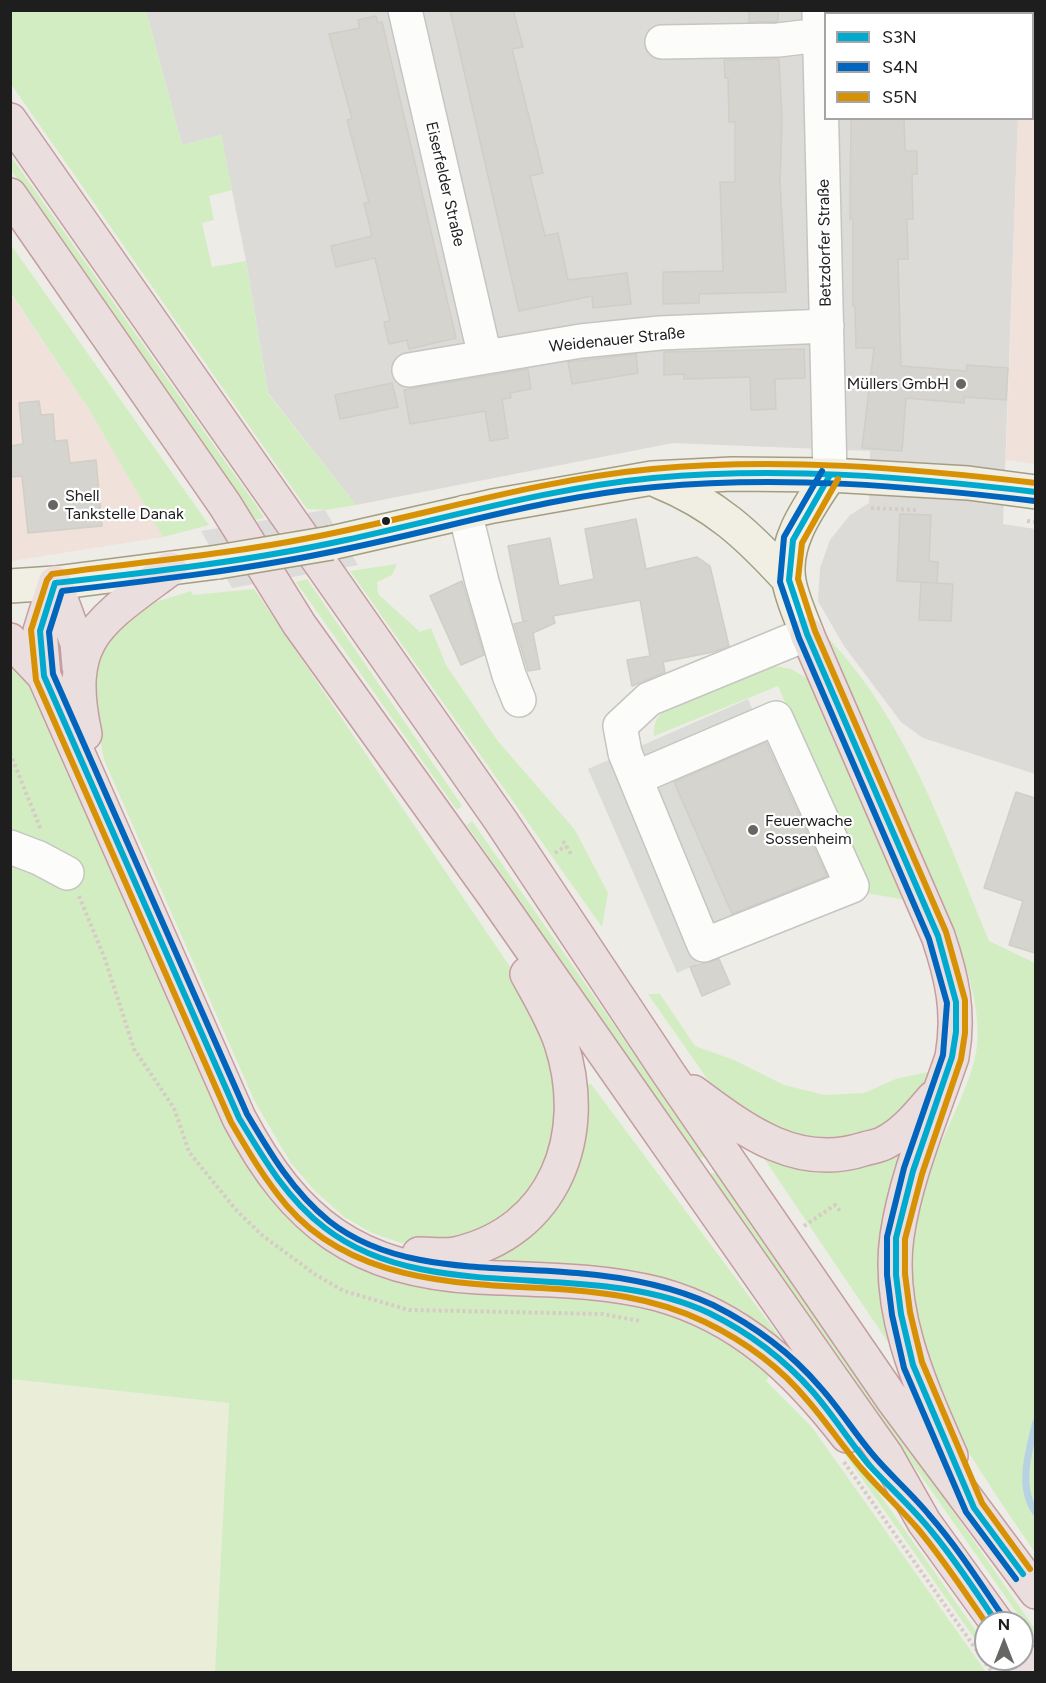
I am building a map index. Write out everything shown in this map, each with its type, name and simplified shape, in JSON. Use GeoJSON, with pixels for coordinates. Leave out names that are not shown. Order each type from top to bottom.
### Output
{"type":"FeatureCollection","features":[{"type":"Feature","properties":{"kind":"highway"},"geometry":{"type":"LineString","coordinates":[[10,120],[501,821],[669,1074],[893,1400],[1035,1592]]}},
{"type":"Feature","properties":{"kind":"highway"},"geometry":{"type":"LineString","coordinates":[[10,195],[225,505],[299,624],[495,897],[879,1446],[924,1522],[988,1611]]}},
{"type":"Feature","properties":{"kind":"highway"},"geometry":{"type":"LineString","coordinates":[[79,667],[86,646],[117,608],[170,570]]}},
{"type":"Feature","properties":{"kind":"highway"},"geometry":{"type":"LineString","coordinates":[[55,584],[77,644],[78,699],[86,736],[161,914],[258,1125],[275,1154],[309,1198],[340,1224],[371,1242],[412,1253],[443,1254],[453,1254],[486,1244],[512,1231],[536,1210],[554,1185],[567,1153],[571,1113],[568,1079],[561,1044],[545,1005],[524,969],[495,897]]}},
{"type":"Feature","properties":{"kind":"highway"},"geometry":{"type":"LineString","coordinates":[[55,584],[40,631],[44,676],[239,1118],[274,1175],[308,1216],[352,1247],[387,1261],[420,1270],[475,1276],[571,1280],[659,1294],[695,1307],[730,1325],[773,1354],[812,1391],[870,1465],[924,1522]]}},
{"type":"Feature","properties":{"kind":"highway"},"geometry":{"type":"LineString","coordinates":[[807,634],[938,936],[950,972],[956,1002],[956,1032],[952,1057],[938,1092],[903,1203],[896,1238],[896,1275],[901,1314],[913,1365],[974,1508]]}},
{"type":"Feature","properties":{"kind":"highway"},"geometry":{"type":"LineString","coordinates":[[10,640],[44,676]]}},
{"type":"Feature","properties":{"kind":"highway"},"geometry":{"type":"LineString","coordinates":[[669,1074],[742,1130],[774,1145],[810,1156],[844,1156],[885,1143],[906,1127],[938,1092]]}},
{"type":"Feature","properties":{"kind":"main road"},"geometry":{"type":"LineString","coordinates":[[10,586],[55,584],[170,570],[343,541],[465,512],[652,478],[732,474],[830,475],[968,483],[1030,506]]}},
{"type":"Feature","properties":{"kind":"main road"},"geometry":{"type":"LineString","coordinates":[[807,634],[789,580],[793,540],[830,475]]}},
{"type":"Feature","properties":{"kind":"main road"},"geometry":{"type":"LineString","coordinates":[[652,478],[690,494],[715,509],[739,528],[789,580]]}},
{"type":"Feature","properties":{"kind":"street","name":"Eiserfelder Straße"},"geometry":{"type":"LineString","coordinates":[[405,10],[485,357]]}},
{"type":"Feature","properties":{"kind":"street"},"geometry":{"type":"LineString","coordinates":[[662,42],[778,40],[819,23]]}},
{"type":"Feature","properties":{"kind":"street","name":"Betzdorfer Straße"},"geometry":{"type":"LineString","coordinates":[[819,23],[830,475]]}},
{"type":"Feature","properties":{"kind":"street","name":"Weidenauer Straße"},"geometry":{"type":"LineString","coordinates":[[409,370],[581,341],[660,333],[827,326]]}},
{"type":"Feature","properties":{"kind":"street"},"geometry":{"type":"LineString","coordinates":[[465,512],[508,675],[519,700]]}},
{"type":"Feature","properties":{"kind":"street"},"geometry":{"type":"LineString","coordinates":[[636,778],[776,717],[852,886],[704,945],[625,753],[620,726],[649,699],[807,634]]}},
{"type":"Feature","properties":{"kind":"street"},"geometry":{"type":"LineString","coordinates":[[10,847],[39,858],[67,873]]}},
{"type":"Feature","properties":{"kind":"path"},"geometry":{"type":"LineString","coordinates":[[1030,506],[1035,522]]}},
{"type":"Feature","properties":{"kind":"path"},"geometry":{"type":"LineString","coordinates":[[870,508],[925,510]]}},
{"type":"Feature","properties":{"kind":"path"},"geometry":{"type":"LineString","coordinates":[[10,753],[42,833]]}},
{"type":"Feature","properties":{"kind":"path"},"geometry":{"type":"LineString","coordinates":[[563,841],[571,854]]}},
{"type":"Feature","properties":{"kind":"path"},"geometry":{"type":"LineString","coordinates":[[783,1239],[835,1205],[840,1211]]}},
{"type":"Feature","properties":{"kind":"shaded area"},"geometry":{"type":"Polygon","coordinates":[[[146,11],[1021,11],[824,12],[824,120],[1018,120],[1003,524],[1035,529],[1035,774],[923,738],[901,722],[844,646],[818,601],[820,568],[830,540],[850,515],[869,503],[870,451],[673,443],[356,505],[268,393],[246,261],[221,135],[182,145],[146,11]]]}},
{"type":"Feature","properties":{"kind":"shaded area"},"geometry":{"type":"Polygon","coordinates":[[[1036,11],[1035,464],[1006,460],[1018,120],[1034,120],[1034,12],[1021,12],[1036,11]]]}},
{"type":"Feature","properties":{"kind":"shaded area"},"geometry":{"type":"Polygon","coordinates":[[[10,293],[90,411],[163,537],[11,561],[10,293]]]}},
{"type":"Feature","properties":{"kind":"shaded area"},"geometry":{"type":"Polygon","coordinates":[[[748,699],[754,713],[673,779],[744,943],[677,973],[588,769],[748,699]]]}},
{"type":"Feature","properties":{"kind":"green space"},"geometry":{"type":"Polygon","coordinates":[[[10,11],[146,11],[182,145],[221,135],[232,190],[209,196],[214,220],[202,223],[212,267],[246,261],[268,394],[356,505],[325,510],[307,509],[11,84],[10,11]]]}},
{"type":"Feature","properties":{"kind":"green space"},"geometry":{"type":"Polygon","coordinates":[[[10,155],[264,518],[254,520],[11,170],[10,155]]]}},
{"type":"Feature","properties":{"kind":"green space"},"geometry":{"type":"Polygon","coordinates":[[[11,245],[209,525],[163,537],[90,411],[11,293],[11,245]]]}},
{"type":"Feature","properties":{"kind":"green space"},"geometry":{"type":"Polygon","coordinates":[[[397,564],[392,575],[377,582],[378,594],[420,632],[431,628],[446,665],[497,740],[575,830],[608,893],[602,927],[350,571],[397,564]]]}},
{"type":"Feature","properties":{"kind":"green space"},"geometry":{"type":"Polygon","coordinates":[[[307,579],[462,806],[457,810],[296,582],[307,579]]]}},
{"type":"Feature","properties":{"kind":"green space"},"geometry":{"type":"Polygon","coordinates":[[[254,589],[525,989],[560,1083],[551,1161],[506,1220],[426,1246],[401,1243],[372,1233],[344,1217],[314,1190],[291,1163],[255,1102],[104,760],[91,685],[100,648],[143,606],[191,591],[193,595],[254,589]]]}},
{"type":"Feature","properties":{"kind":"green space"},"geometry":{"type":"Polygon","coordinates":[[[827,637],[880,705],[902,742],[940,821],[989,941],[1035,963],[1035,1553],[968,1451],[943,1409],[929,1377],[913,1294],[910,1267],[911,1239],[928,1173],[972,1069],[978,1035],[977,1017],[970,982],[953,932],[827,647],[827,637]]]}},
{"type":"Feature","properties":{"kind":"green space"},"geometry":{"type":"Polygon","coordinates":[[[11,653],[38,691],[56,727],[235,1129],[271,1187],[297,1219],[344,1251],[371,1264],[400,1273],[458,1284],[639,1301],[669,1309],[693,1319],[737,1343],[778,1373],[832,1427],[974,1628],[974,1638],[830,1433],[782,1381],[733,1346],[769,1376],[766,1381],[811,1426],[974,1655],[974,1671],[986,1672],[215,1672],[229,1403],[11,1379],[11,653]]]}},
{"type":"Feature","properties":{"kind":"green space"},"geometry":{"type":"Polygon","coordinates":[[[775,666],[791,669],[810,680],[906,900],[867,893],[778,686],[654,736],[656,720],[668,708],[775,666]]]}},
{"type":"Feature","properties":{"kind":"green space"},"geometry":{"type":"Polygon","coordinates":[[[472,821],[705,1156],[699,1159],[467,825],[472,821]]]}},
{"type":"Feature","properties":{"kind":"green space"},"geometry":{"type":"Polygon","coordinates":[[[648,994],[660,994],[695,1046],[734,1060],[784,1085],[825,1095],[864,1093],[896,1079],[937,1070],[916,1103],[867,1138],[800,1140],[763,1124],[715,1090],[648,994]]]}},
{"type":"Feature","properties":{"kind":"green space"},"geometry":{"type":"Polygon","coordinates":[[[591,1084],[781,1339],[476,1264],[514,1243],[586,1085],[591,1084]]]}},
{"type":"Feature","properties":{"kind":"green space"},"geometry":{"type":"Polygon","coordinates":[[[913,1137],[892,1348],[757,1148],[913,1137]]]}},
{"type":"Feature","properties":{"kind":"green space"},"geometry":{"type":"Polygon","coordinates":[[[717,1172],[1022,1611],[1015,1611],[710,1174],[717,1172]]]}},
{"type":"Feature","properties":{"kind":"green space"},"geometry":{"type":"Polygon","coordinates":[[[11,1379],[229,1403],[215,1672],[11,1672],[11,1379]]]}},
{"type":"Feature","properties":{"kind":"pier"},"geometry":{"type":"Polygon","coordinates":[[[325,510],[358,565],[232,588],[201,531],[325,510]]]}},
{"type":"Feature","properties":{"kind":"building"},"geometry":{"type":"Polygon","coordinates":[[[450,10],[513,10],[523,47],[512,49],[543,173],[530,176],[545,236],[558,233],[568,280],[627,273],[631,304],[593,308],[592,296],[519,311],[450,10]]]}},
{"type":"Feature","properties":{"kind":"building"},"geometry":{"type":"Polygon","coordinates":[[[749,10],[778,10],[778,21],[749,22],[749,10]]]}},
{"type":"Feature","properties":{"kind":"building"},"geometry":{"type":"Polygon","coordinates":[[[376,16],[378,23],[382,22],[456,338],[409,349],[407,340],[389,344],[384,322],[390,321],[375,258],[336,267],[331,246],[372,236],[364,203],[369,202],[347,120],[352,119],[329,34],[360,28],[358,20],[376,16]]]}},
{"type":"Feature","properties":{"kind":"building"},"geometry":{"type":"Polygon","coordinates":[[[779,59],[782,120],[780,182],[786,292],[699,294],[699,303],[663,304],[663,272],[723,271],[720,182],[735,182],[735,122],[729,122],[728,78],[725,78],[724,60],[779,59]]]}},
{"type":"Feature","properties":{"kind":"building"},"geometry":{"type":"Polygon","coordinates":[[[851,120],[904,120],[905,151],[917,151],[917,174],[912,174],[913,219],[907,219],[908,259],[898,259],[901,366],[966,371],[967,365],[1008,368],[1006,400],[964,397],[964,403],[906,398],[902,451],[862,448],[874,348],[856,348],[855,306],[853,306],[853,219],[850,219],[851,120]]]}},
{"type":"Feature","properties":{"kind":"building"},"geometry":{"type":"Polygon","coordinates":[[[804,349],[805,378],[775,379],[776,409],[751,410],[750,377],[684,379],[684,374],[664,375],[664,352],[804,349]]]}},
{"type":"Feature","properties":{"kind":"building"},"geometry":{"type":"Polygon","coordinates":[[[636,354],[638,373],[572,384],[568,362],[636,354]]]}},
{"type":"Feature","properties":{"kind":"building"},"geometry":{"type":"Polygon","coordinates":[[[528,369],[531,389],[510,393],[511,398],[502,399],[508,438],[490,441],[485,411],[410,424],[404,390],[528,369]]]}},
{"type":"Feature","properties":{"kind":"building"},"geometry":{"type":"Polygon","coordinates":[[[392,383],[398,407],[340,419],[335,395],[392,383]]]}},
{"type":"Feature","properties":{"kind":"building"},"geometry":{"type":"Polygon","coordinates":[[[39,401],[41,415],[53,414],[55,441],[67,440],[70,463],[96,460],[102,526],[28,533],[22,476],[10,477],[10,446],[23,444],[19,403],[39,401]]]}},
{"type":"Feature","properties":{"kind":"building"},"geometry":{"type":"Polygon","coordinates":[[[900,514],[931,515],[929,561],[938,562],[937,583],[897,581],[900,514]]]}},
{"type":"Feature","properties":{"kind":"building"},"geometry":{"type":"Polygon","coordinates":[[[636,519],[646,569],[697,557],[710,566],[729,646],[713,652],[663,662],[665,672],[632,686],[627,660],[650,656],[640,600],[553,616],[555,623],[533,633],[540,669],[528,671],[514,624],[523,622],[508,546],[550,538],[559,586],[594,579],[585,529],[636,519]]]}},
{"type":"Feature","properties":{"kind":"building"},"geometry":{"type":"Polygon","coordinates":[[[462,581],[484,655],[461,665],[430,596],[462,581]]]}},
{"type":"Feature","properties":{"kind":"building"},"geometry":{"type":"Polygon","coordinates":[[[921,582],[953,584],[951,621],[919,620],[921,582]]]}},
{"type":"Feature","properties":{"kind":"building","name":"Feuerwache Sossenheim"},"geometry":{"type":"Polygon","coordinates":[[[766,742],[827,876],[732,914],[674,782],[766,742]]]}},
{"type":"Feature","properties":{"kind":"building"},"geometry":{"type":"Polygon","coordinates":[[[1016,792],[1035,798],[1035,953],[1009,945],[1023,901],[984,888],[1016,792]]]}},
{"type":"Feature","properties":{"kind":"building"},"geometry":{"type":"Polygon","coordinates":[[[719,959],[730,984],[702,996],[690,967],[719,959]]]}},
{"type":"Feature","properties":{"kind":"waterway"},"geometry":{"type":"LineString","coordinates":[[1036,1422],[1026,1468],[1027,1492],[1036,1513]]}},
{"type":"Feature","properties":{"kind":"transit line","name":"S5N"},"geometry":{"type":"LineString","coordinates":[[978,1611],[927,1540],[862,1469],[815,1409],[786,1377],[761,1356],[734,1338],[686,1313],[625,1297],[583,1291],[472,1284],[404,1273],[371,1263],[341,1249],[312,1230],[287,1206],[264,1176],[231,1122],[36,680],[31,630],[47,580],[52,574],[277,544],[523,490],[609,474],[700,466],[796,464],[892,469],[1036,483]]}},
{"type":"Feature","properties":{"kind":"transit line","name":"S4N"},"geometry":{"type":"LineString","coordinates":[[822,471],[784,537],[780,582],[799,638],[929,939],[947,1003],[943,1055],[904,1168],[887,1237],[887,1275],[892,1315],[904,1368],[966,1512],[1016,1579]]}},
{"type":"Feature","properties":{"kind":"transit line","name":"S3N"},"geometry":{"type":"LineString","coordinates":[[989,1611],[941,1543],[869,1465],[813,1392],[765,1347],[738,1329],[709,1313],[663,1297],[613,1287],[460,1275],[412,1267],[366,1252],[311,1217],[287,1191],[239,1118],[44,676],[40,631],[55,583],[274,554],[346,540],[537,496],[614,483],[701,475],[797,473],[893,478],[1036,492]]}},
{"type":"Feature","properties":{"kind":"transit line","name":"S3N"},"geometry":{"type":"LineString","coordinates":[[830,475],[793,540],[789,580],[807,634],[938,936],[956,1002],[956,1032],[952,1057],[913,1171],[896,1238],[896,1275],[901,1314],[913,1365],[974,1508],[1023,1574]]}},
{"type":"Feature","properties":{"kind":"transit line","name":"S5N"},"geometry":{"type":"LineString","coordinates":[[838,479],[802,543],[798,579],[815,631],[946,932],[965,1000],[965,1033],[961,1059],[922,1174],[905,1239],[905,1274],[910,1312],[922,1362],[982,1503],[1030,1569]]}},
{"type":"Feature","properties":{"kind":"transit line","name":"S4N"},"geometry":{"type":"LineString","coordinates":[[999,1611],[940,1528],[874,1456],[820,1387],[784,1351],[743,1321],[697,1298],[646,1283],[577,1273],[448,1264],[385,1251],[356,1238],[329,1221],[304,1198],[293,1185],[247,1114],[53,674],[49,632],[62,591],[240,568],[310,556],[538,505],[616,491],[703,484],[798,482],[893,487],[1035,501]]}},
{"type":"Feature","properties":{"kind":"place","name":"Müllers GmbH"},"geometry":{"type":"Point","coordinates":[961,384]}},
{"type":"Feature","properties":{"kind":"place","name":"Shell Tankstelle Danak"},"geometry":{"type":"Point","coordinates":[53,505]}},
{"type":"Feature","properties":{"kind":"place","name":"Feuerwache Sossenheim"},"geometry":{"type":"Point","coordinates":[753,830]}}]}
